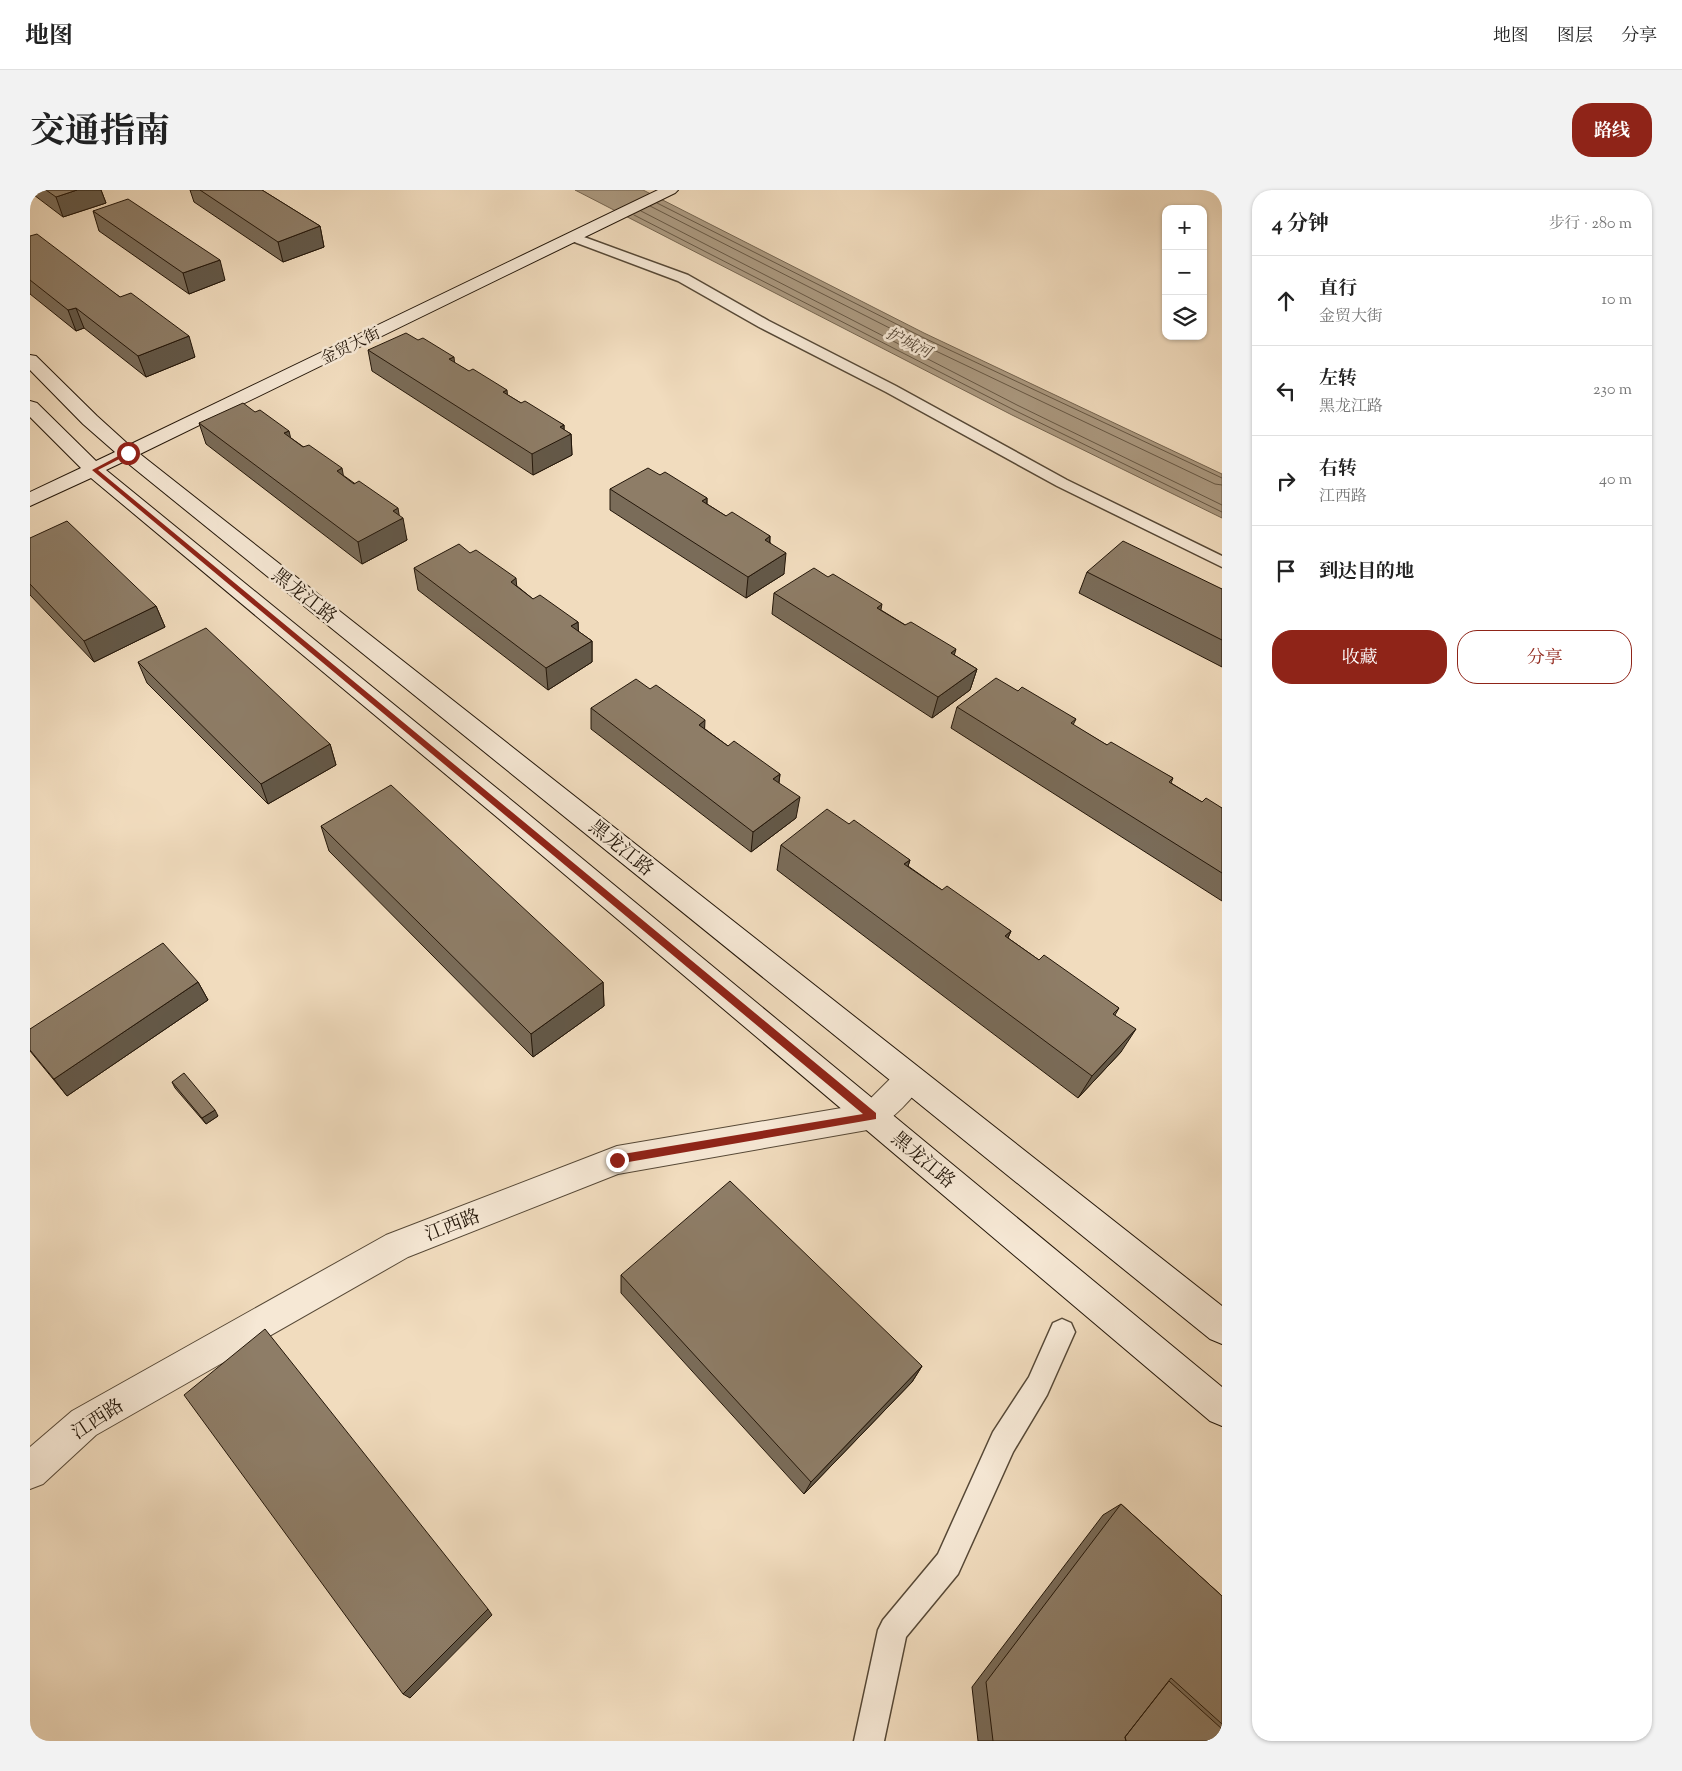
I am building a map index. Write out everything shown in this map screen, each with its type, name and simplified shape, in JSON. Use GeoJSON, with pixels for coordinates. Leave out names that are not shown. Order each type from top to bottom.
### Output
{"type":"FeatureCollection","features":[{"type":"Feature","properties":{"kind":"main road","name":"金贸大街"},"geometry":{"type":"LineString","coordinates":[[30,500],[670,190]]}},
{"type":"Feature","properties":{"kind":"main road","name":"黑龙江路"},"geometry":{"type":"LineString","coordinates":[[30,360],[90,420],[128,453],[1222,1327]]}},
{"type":"Feature","properties":{"kind":"main road","name":"黑龙江路"},"geometry":{"type":"LineString","coordinates":[[30,407],[94,470],[873,1116],[1222,1409]]}},
{"type":"Feature","properties":{"kind":"main road"},"geometry":{"type":"LineString","coordinates":[[873,1116],[910,1078]]}},
{"type":"Feature","properties":{"kind":"main road","name":"江西路"},"geometry":{"type":"LineString","coordinates":[[30,1471],[84,1423],[397,1246],[617,1160],[873,1116]]}},
{"type":"Feature","properties":{"kind":"lane"},"geometry":{"type":"LineString","coordinates":[[573,237],[683,278],[764,324],[891,389],[1062,483],[1222,562]]}},
{"type":"Feature","properties":{"kind":"lane"},"geometry":{"type":"LineString","coordinates":[[869,1741],[893,1630],[948,1564],[1002,1442],[1038,1386],[1062,1332]]}},
{"type":"Feature","properties":{"kind":"water","name":"护城河"},"geometry":{"type":"Polygon","coordinates":[[[575,190],[643,190],[924,333],[1222,474],[1222,518],[1012,415],[575,190]]]}},
{"type":"Feature","properties":{"kind":"building"},"geometry":{"type":"Polygon","coordinates":[[[46,190],[77,190],[56,197],[46,190]]]}},
{"type":"Feature","properties":{"kind":"building"},"geometry":{"type":"Polygon","coordinates":[[[200,190],[262,190],[320,226],[278,242],[200,190]]]}},
{"type":"Feature","properties":{"kind":"building"},"geometry":{"type":"Polygon","coordinates":[[[128,199],[220,260],[183,273],[93,211],[128,199]]]}},
{"type":"Feature","properties":{"kind":"building"},"geometry":{"type":"Polygon","coordinates":[[[37,234],[120,297],[131,293],[189,336],[138,356],[76,308],[68,310],[30,280],[30,236],[37,234]]]}},
{"type":"Feature","properties":{"kind":"building"},"geometry":{"type":"Polygon","coordinates":[[[406,333],[418,340],[423,338],[454,357],[449,359],[469,371],[473,369],[507,390],[503,392],[521,403],[525,401],[564,425],[560,427],[571,434],[532,454],[368,350],[406,333]]]}},
{"type":"Feature","properties":{"kind":"building"},"geometry":{"type":"Polygon","coordinates":[[[243,403],[255,412],[260,410],[289,431],[284,433],[303,447],[309,445],[342,468],[337,471],[354,484],[359,481],[398,508],[393,511],[403,518],[358,542],[199,423],[243,403]]]}},
{"type":"Feature","properties":{"kind":"building"},"geometry":{"type":"Polygon","coordinates":[[[648,468],[660,475],[665,472],[707,498],[702,501],[726,516],[732,512],[770,536],[765,540],[786,553],[748,577],[610,489],[648,468]]]}},
{"type":"Feature","properties":{"kind":"building"},"geometry":{"type":"Polygon","coordinates":[[[67,521],[156,606],[84,641],[30,584],[30,538],[67,521]]]}},
{"type":"Feature","properties":{"kind":"building"},"geometry":{"type":"Polygon","coordinates":[[[1123,541],[1222,589],[1222,640],[1087,572],[1123,541]]]}},
{"type":"Feature","properties":{"kind":"building"},"geometry":{"type":"Polygon","coordinates":[[[459,544],[470,553],[476,550],[516,578],[511,582],[533,599],[540,595],[578,622],[571,626],[592,641],[546,668],[414,568],[459,544]]]}},
{"type":"Feature","properties":{"kind":"building"},"geometry":{"type":"Polygon","coordinates":[[[814,568],[828,577],[833,574],[882,604],[877,608],[905,625],[911,622],[956,649],[951,653],[977,669],[938,697],[774,593],[814,568]]]}},
{"type":"Feature","properties":{"kind":"building"},"geometry":{"type":"Polygon","coordinates":[[[206,628],[330,744],[261,784],[138,662],[206,628]]]}},
{"type":"Feature","properties":{"kind":"building"},"geometry":{"type":"Polygon","coordinates":[[[996,678],[1018,691],[1022,687],[1076,719],[1071,723],[1107,745],[1111,742],[1173,778],[1169,782],[1202,802],[1206,798],[1222,808],[1222,873],[957,707],[996,678]]]}},
{"type":"Feature","properties":{"kind":"building"},"geometry":{"type":"Polygon","coordinates":[[[636,679],[650,689],[656,685],[705,720],[699,725],[728,746],[734,741],[780,774],[773,779],[800,797],[753,832],[591,708],[636,679]]]}},
{"type":"Feature","properties":{"kind":"building"},"geometry":{"type":"Polygon","coordinates":[[[391,785],[603,982],[531,1034],[321,826],[391,785]]]}},
{"type":"Feature","properties":{"kind":"building"},"geometry":{"type":"Polygon","coordinates":[[[827,809],[849,824],[854,820],[910,860],[904,864],[942,890],[947,886],[1011,931],[1005,936],[1039,960],[1044,955],[1119,1008],[1113,1014],[1136,1029],[1092,1076],[781,845],[827,809]]]}},
{"type":"Feature","properties":{"kind":"building"},"geometry":{"type":"Polygon","coordinates":[[[163,943],[198,982],[54,1079],[30,1050],[30,1029],[163,943]]]}},
{"type":"Feature","properties":{"kind":"building"},"geometry":{"type":"Polygon","coordinates":[[[184,1073],[215,1110],[202,1118],[172,1082],[184,1073]]]}},
{"type":"Feature","properties":{"kind":"building"},"geometry":{"type":"Polygon","coordinates":[[[730,1181],[922,1366],[811,1482],[621,1275],[730,1181]]]}},
{"type":"Feature","properties":{"kind":"building"},"geometry":{"type":"Polygon","coordinates":[[[265,1329],[488,1609],[403,1694],[184,1395],[265,1329]]]}},
{"type":"Feature","properties":{"kind":"building"},"geometry":{"type":"Polygon","coordinates":[[[1121,1504],[1222,1596],[1222,1724],[1171,1678],[1125,1737],[1126,1741],[993,1741],[986,1682],[1121,1504]]]}},
{"type":"Feature","properties":{"kind":"building"},"geometry":{"type":"Polygon","coordinates":[[[1169,1681],[1222,1729],[1222,1741],[1126,1741],[1125,1737],[1169,1681]]]}},
{"type":"Feature","properties":{"kind":"route"},"geometry":{"type":"LineString","coordinates":[[128,453],[94,470],[873,1116],[617,1160]]}}]}
